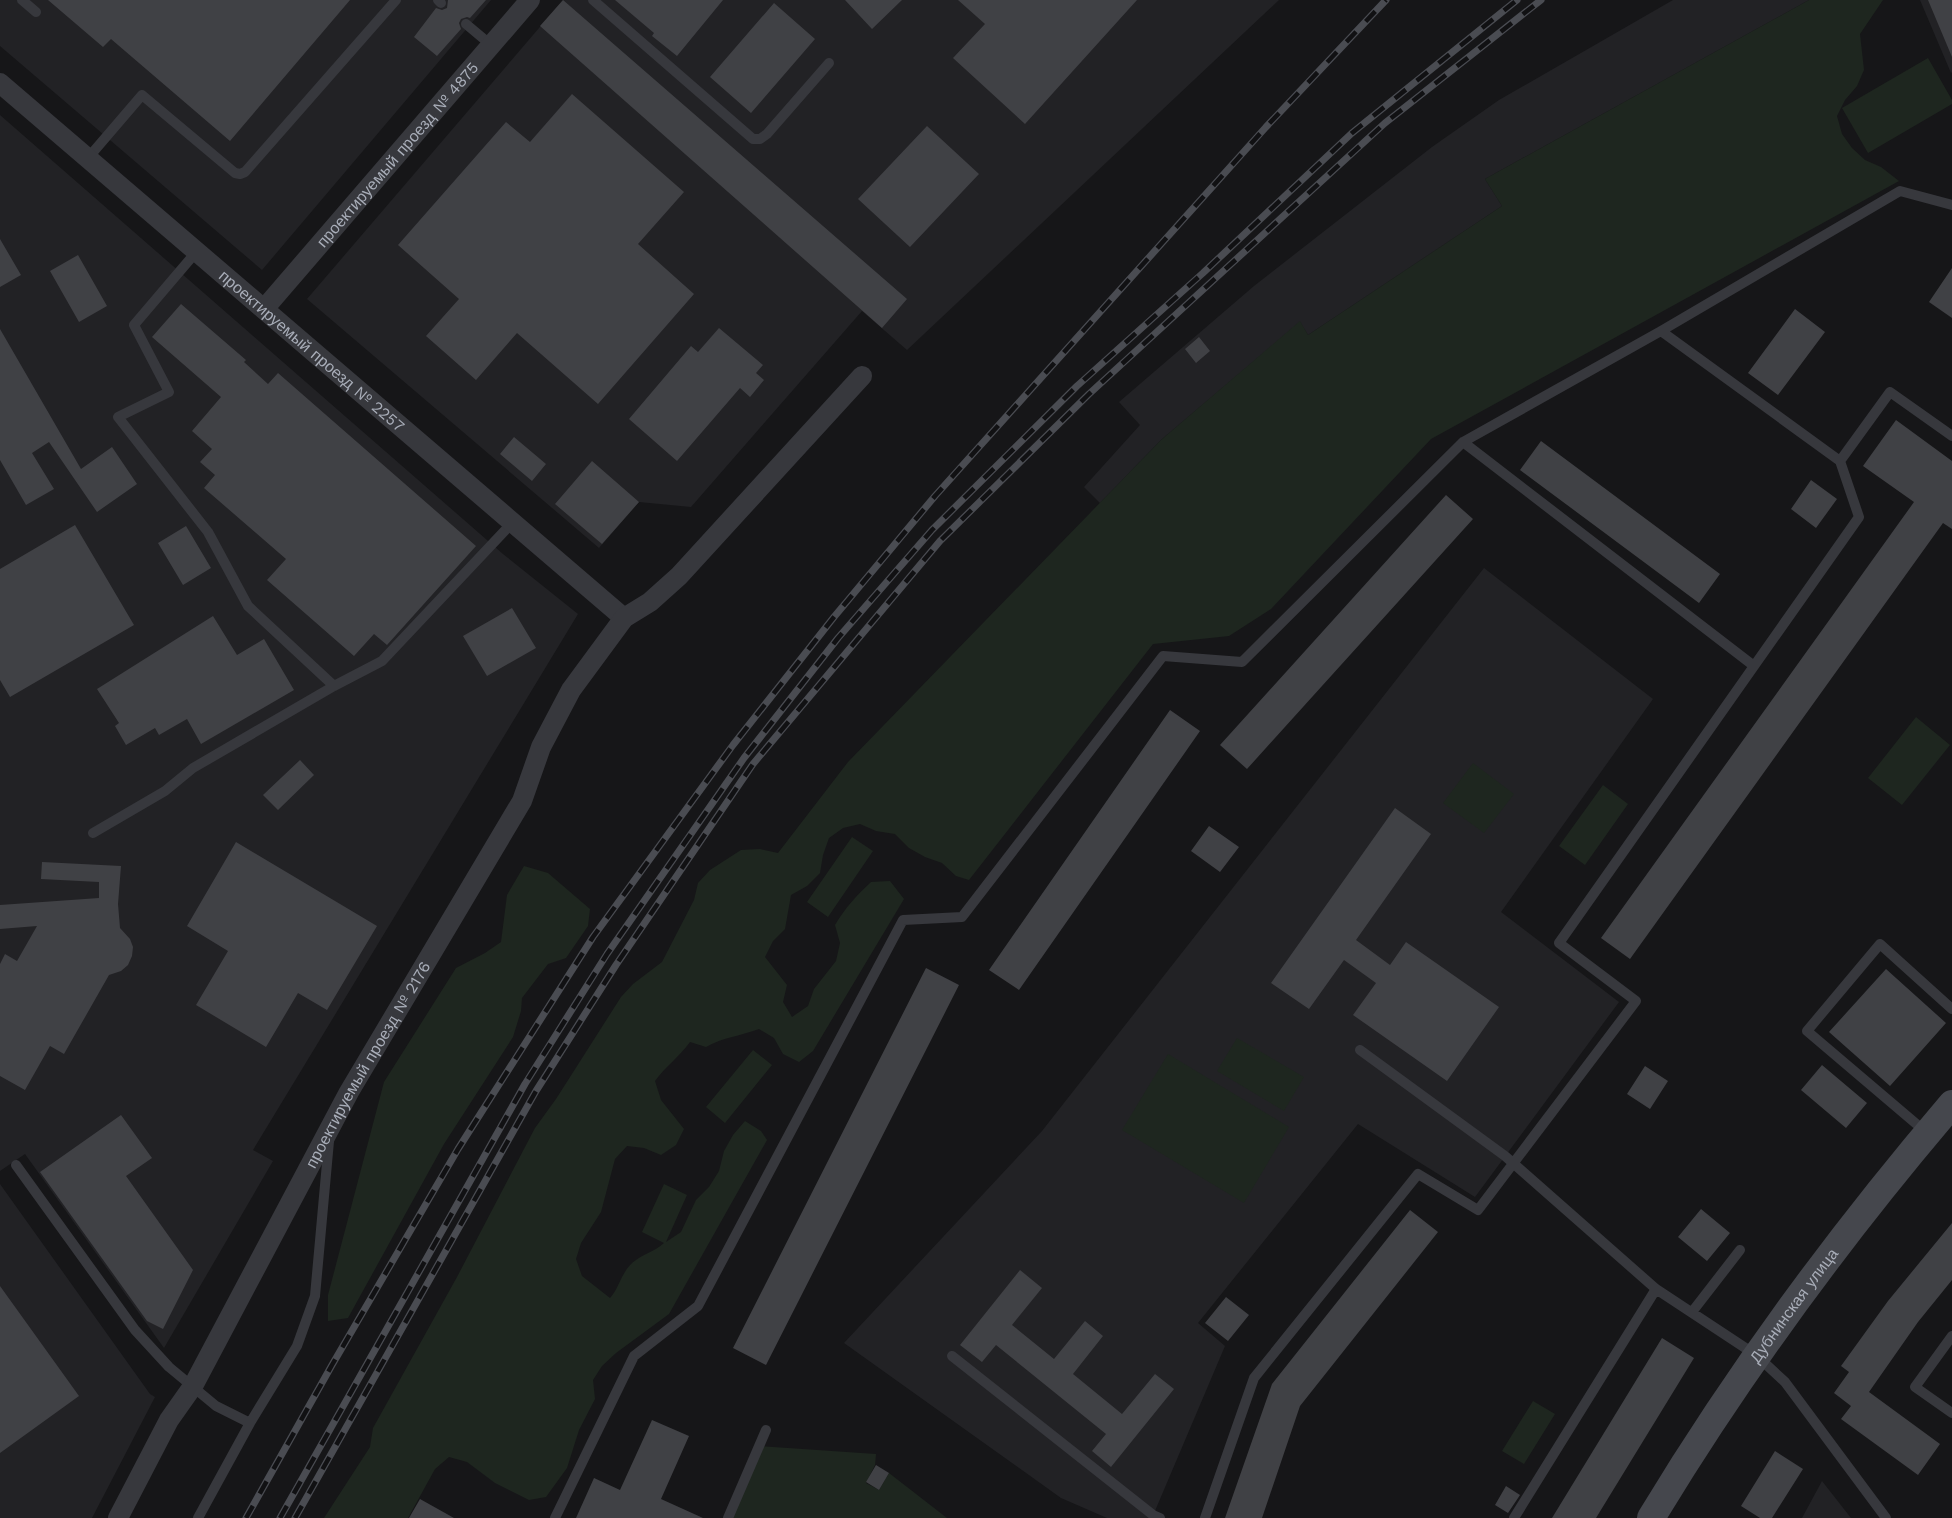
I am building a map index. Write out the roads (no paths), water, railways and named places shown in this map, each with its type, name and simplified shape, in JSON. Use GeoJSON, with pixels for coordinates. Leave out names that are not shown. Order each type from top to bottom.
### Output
{"type":"FeatureCollection","features":[{"type":"Feature","properties":{"kind":"main road","name":"Дубнинская улица"},"geometry":{"type":"LineString","coordinates":[[1651,1518],[1756,1355],[1840,1240],[1952,1104]]}},
{"type":"Feature","properties":{"kind":"street","name":"проектируемый проезд № 4875"},"geometry":{"type":"LineString","coordinates":[[264,309],[530,0]]}},
{"type":"Feature","properties":{"kind":"street","name":"проектируемый проезд № 2257"},"geometry":{"type":"LineString","coordinates":[[0,83],[624,618]]}},
{"type":"Feature","properties":{"kind":"street"},"geometry":{"type":"LineString","coordinates":[[624,618],[650,602],[678,576],[862,376]]}},
{"type":"Feature","properties":{"kind":"street","name":"проектируемый проезд № 2176"},"geometry":{"type":"LineString","coordinates":[[118,1518],[169,1420],[193,1386],[361,1070],[522,801],[541,747],[571,690],[624,618]]}},
{"type":"Feature","properties":{"kind":"lane"},"geometry":{"type":"LineString","coordinates":[[22,0],[36,12]]}},
{"type":"Feature","properties":{"kind":"lane"},"geometry":{"type":"LineString","coordinates":[[88,158],[142,95],[235,173],[245,172],[396,0]]}},
{"type":"Feature","properties":{"kind":"lane"},"geometry":{"type":"LineString","coordinates":[[593,0],[753,139],[760,139],[767,134],[830,63]]}},
{"type":"Feature","properties":{"kind":"lane"},"geometry":{"type":"LineString","coordinates":[[466,24],[491,45]]}},
{"type":"Feature","properties":{"kind":"lane"},"geometry":{"type":"LineString","coordinates":[[555,1518],[634,1356],[698,1306],[903,920],[962,917],[1163,656],[1242,662],[1463,442],[1661,331],[1900,191],[1952,205]]}},
{"type":"Feature","properties":{"kind":"lane"},"geometry":{"type":"LineString","coordinates":[[196,251],[134,325],[169,392],[118,417],[207,532],[248,606],[334,686]]}},
{"type":"Feature","properties":{"kind":"lane"},"geometry":{"type":"LineString","coordinates":[[1205,1518],[1254,1378],[1418,1174],[1478,1210],[1636,1001],[1559,944],[1859,517],[1840,461],[1661,331]]}},
{"type":"Feature","properties":{"kind":"lane"},"geometry":{"type":"LineString","coordinates":[[1840,461],[1890,392],[1952,436]]}},
{"type":"Feature","properties":{"kind":"lane"},"geometry":{"type":"LineString","coordinates":[[1463,442],[1754,666]]}},
{"type":"Feature","properties":{"kind":"lane"},"geometry":{"type":"LineString","coordinates":[[93,833],[165,791],[193,768],[382,660],[513,522]]}},
{"type":"Feature","properties":{"kind":"lane"},"geometry":{"type":"LineString","coordinates":[[1927,1133],[1807,1031],[1880,944],[1952,1009]]}},
{"type":"Feature","properties":{"kind":"lane"},"geometry":{"type":"LineString","coordinates":[[1360,1050],[1513,1163],[1656,1289],[1756,1355],[1785,1382],[1886,1518]]}},
{"type":"Feature","properties":{"kind":"lane"},"geometry":{"type":"LineString","coordinates":[[198,1518],[250,1423],[297,1346],[315,1296],[330,1129]]}},
{"type":"Feature","properties":{"kind":"lane"},"geometry":{"type":"LineString","coordinates":[[16,1165],[135,1330],[169,1367],[216,1406],[250,1423]]}},
{"type":"Feature","properties":{"kind":"lane"},"geometry":{"type":"LineString","coordinates":[[1692,1312],[1740,1250]]}},
{"type":"Feature","properties":{"kind":"lane"},"geometry":{"type":"LineString","coordinates":[[1514,1518],[1656,1289]]}},
{"type":"Feature","properties":{"kind":"lane"},"geometry":{"type":"LineString","coordinates":[[1952,1336],[1915,1387],[1952,1413]]}},
{"type":"Feature","properties":{"kind":"lane"},"geometry":{"type":"LineString","coordinates":[[952,1356],[1153,1515],[1160,1518]]}},
{"type":"Feature","properties":{"kind":"lane"},"geometry":{"type":"LineString","coordinates":[[728,1518],[766,1430]]}},
{"type":"Feature","properties":{"kind":"railway"},"geometry":{"type":"LineString","coordinates":[[246,1518],[458,1149],[593,937],[733,745],[834,617],[935,496],[1266,127],[1386,0]]}},
{"type":"Feature","properties":{"kind":"railway"},"geometry":{"type":"LineString","coordinates":[[280,1518],[525,1084],[607,954],[744,758],[838,638],[932,530],[1077,386],[1203,273],[1352,133],[1517,0]]}},
{"type":"Feature","properties":{"kind":"railway"},"geometry":{"type":"LineString","coordinates":[[295,1518],[536,1091],[616,965],[753,764],[940,541],[1089,394],[1385,123],[1541,0]]}}]}
